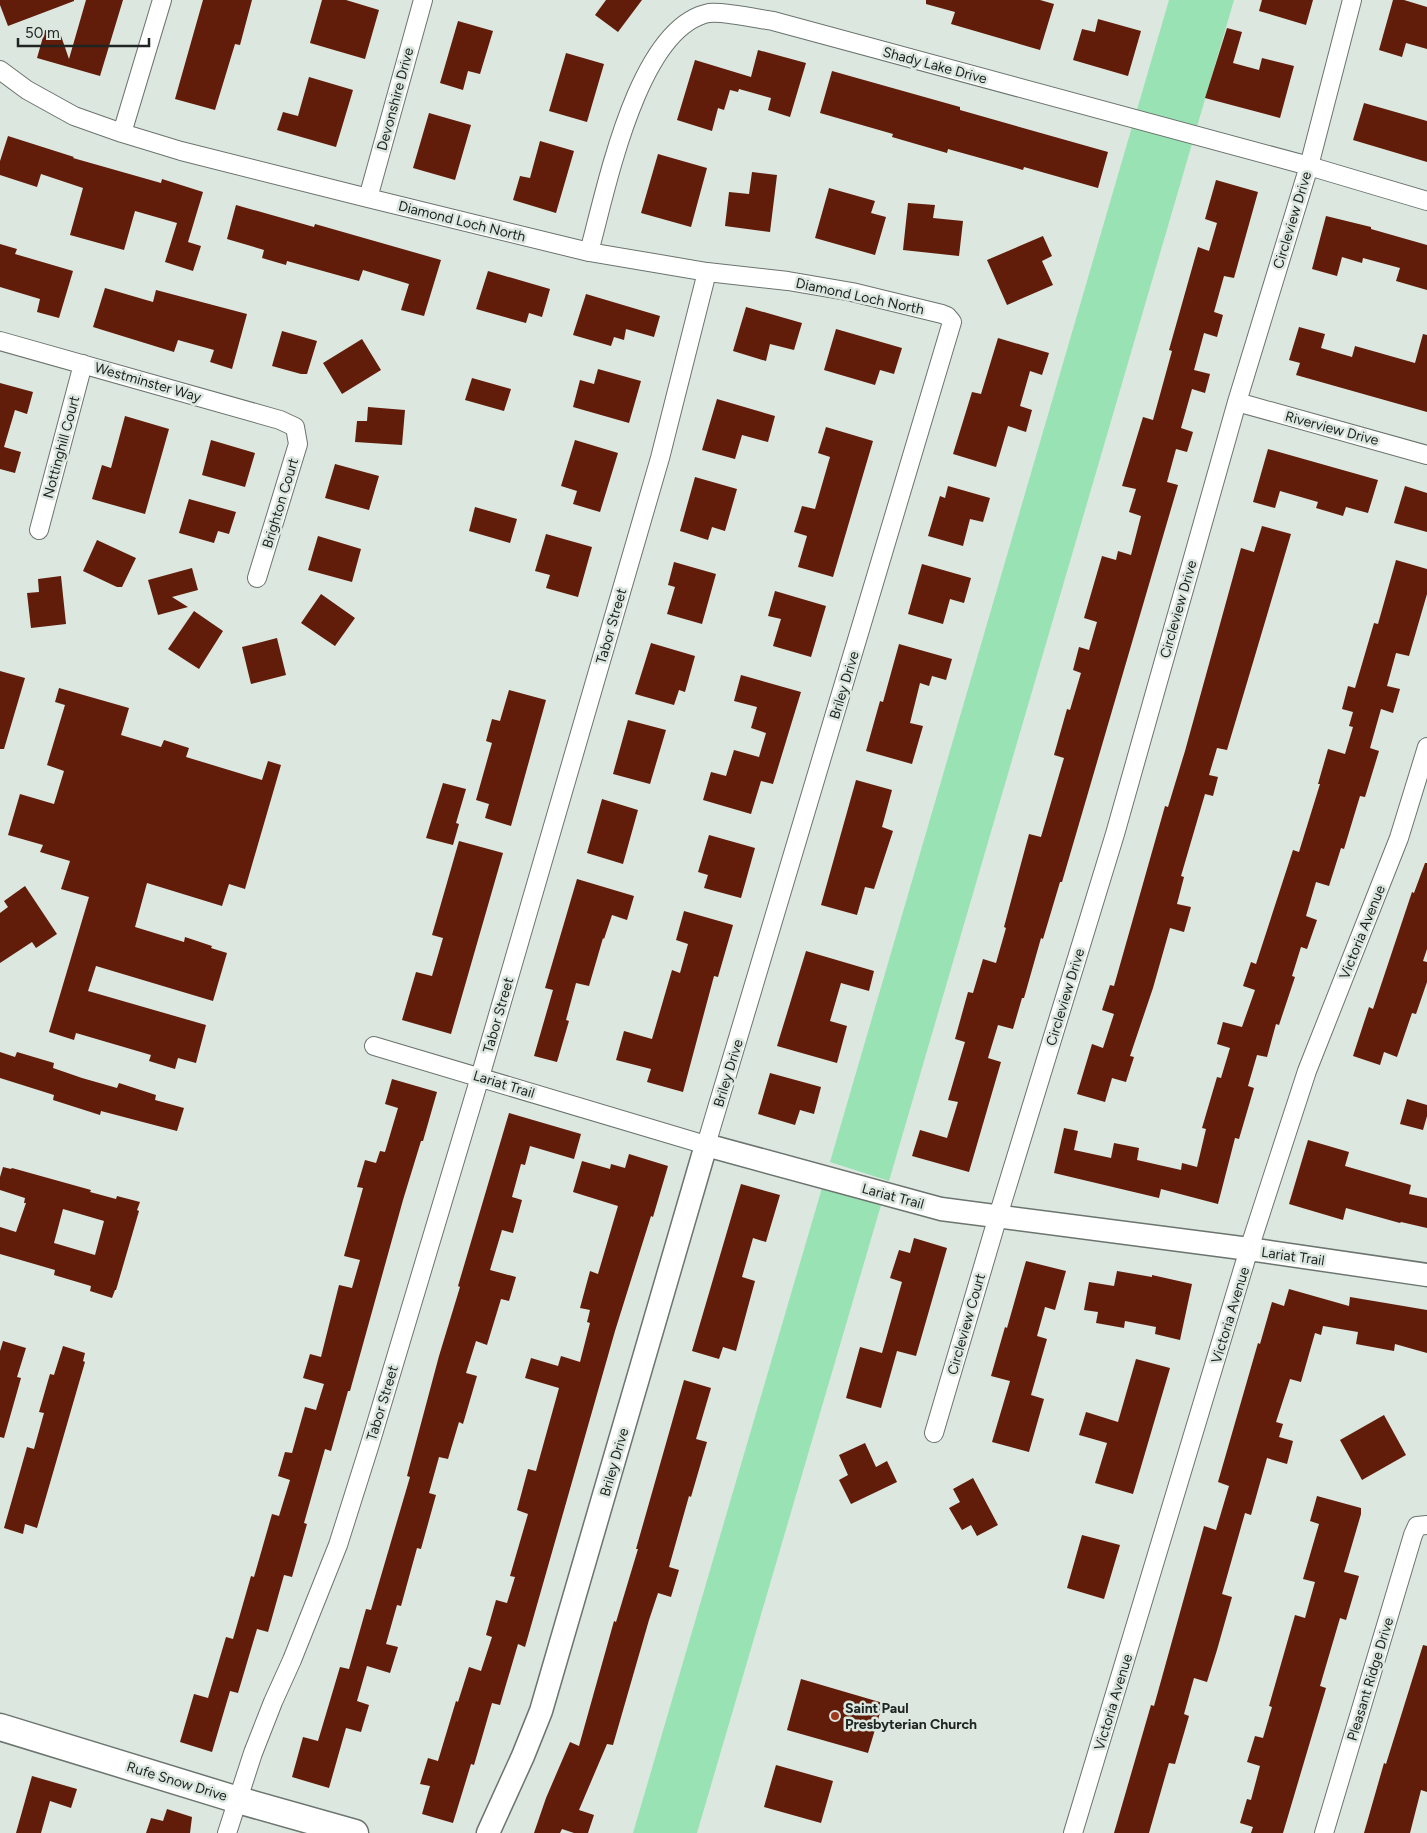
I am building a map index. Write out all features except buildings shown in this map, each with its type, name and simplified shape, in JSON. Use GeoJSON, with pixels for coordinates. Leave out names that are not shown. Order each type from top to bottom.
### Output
{"type":"FeatureCollection","features":[{"type":"Feature","properties":{"kind":"main road","name":"Rufe Snow Drive"},"geometry":{"type":"LineString","coordinates":[[0,1727],[238,1800],[355,1833]]}},
{"type":"Feature","properties":{"kind":"street"},"geometry":{"type":"LineString","coordinates":[[122,133],[162,0]]}},
{"type":"Feature","properties":{"kind":"street","name":"Devonshire Drive"},"geometry":{"type":"LineString","coordinates":[[368,198],[423,0]]}},
{"type":"Feature","properties":{"kind":"street","name":"Circleview Drive"},"geometry":{"type":"LineString","coordinates":[[998,1216],[1115,834],[1237,402],[1309,166],[1352,0]]}},
{"type":"Feature","properties":{"kind":"street","name":"Shady Lake Drive"},"geometry":{"type":"LineString","coordinates":[[589,252],[622,133],[636,92],[661,48],[678,30],[692,19],[710,13],[773,21],[1309,166],[1427,202]]}},
{"type":"Feature","properties":{"kind":"street","name":"Diamond Loch North"},"geometry":{"type":"LineString","coordinates":[[0,70],[27,90],[74,116],[181,151],[589,252],[707,272],[797,282],[852,292],[942,314]]}},
{"type":"Feature","properties":{"kind":"street","name":"Tabor Street"},"geometry":{"type":"LineString","coordinates":[[227,1833],[266,1719],[338,1545],[370,1444],[480,1077],[660,458],[707,272]]}},
{"type":"Feature","properties":{"kind":"street","name":"Briley Drive"},"geometry":{"type":"LineString","coordinates":[[488,1833],[523,1756],[540,1711],[706,1145],[952,322],[947,316],[942,314]]}},
{"type":"Feature","properties":{"kind":"street","name":"Westminster Way"},"geometry":{"type":"LineString","coordinates":[[0,341],[280,420],[295,427]]}},
{"type":"Feature","properties":{"kind":"street","name":"Nottinghill Court"},"geometry":{"type":"LineString","coordinates":[[39,530],[83,364]]}},
{"type":"Feature","properties":{"kind":"street","name":"Riverview Drive"},"geometry":{"type":"LineString","coordinates":[[1237,402],[1427,455]]}},
{"type":"Feature","properties":{"kind":"street","name":"Brighton Court"},"geometry":{"type":"LineString","coordinates":[[257,578],[298,444],[295,427]]}},
{"type":"Feature","properties":{"kind":"street","name":"Victoria Avenue"},"geometry":{"type":"LineString","coordinates":[[1073,1833],[1249,1249],[1307,1071],[1399,838],[1427,747]]}},
{"type":"Feature","properties":{"kind":"street","name":"Lariat Trail"},"geometry":{"type":"LineString","coordinates":[[374,1046],[706,1145],[941,1209],[1249,1249],[1427,1275]]}},
{"type":"Feature","properties":{"kind":"street","name":"Circleview Court"},"geometry":{"type":"LineString","coordinates":[[934,1433],[998,1216]]}},
{"type":"Feature","properties":{"kind":"street","name":"Pleasant Ridge Drive"},"geometry":{"type":"LineString","coordinates":[[1324,1833],[1413,1535],[1422,1526]]}},
{"type":"Feature","properties":{"kind":"green space"},"geometry":{"type":"Polygon","coordinates":[[[1169,0],[1234,0],[889,1181],[830,1162],[1169,0]]]}},
{"type":"Feature","properties":{"kind":"green space"},"geometry":{"type":"Polygon","coordinates":[[[822,1188],[881,1205],[697,1833],[633,1833],[822,1188]]]}},
{"type":"Feature","properties":{"kind":"place","name":"Saint Paul Presbyterian Church"},"geometry":{"type":"Point","coordinates":[835,1716]}}]}
